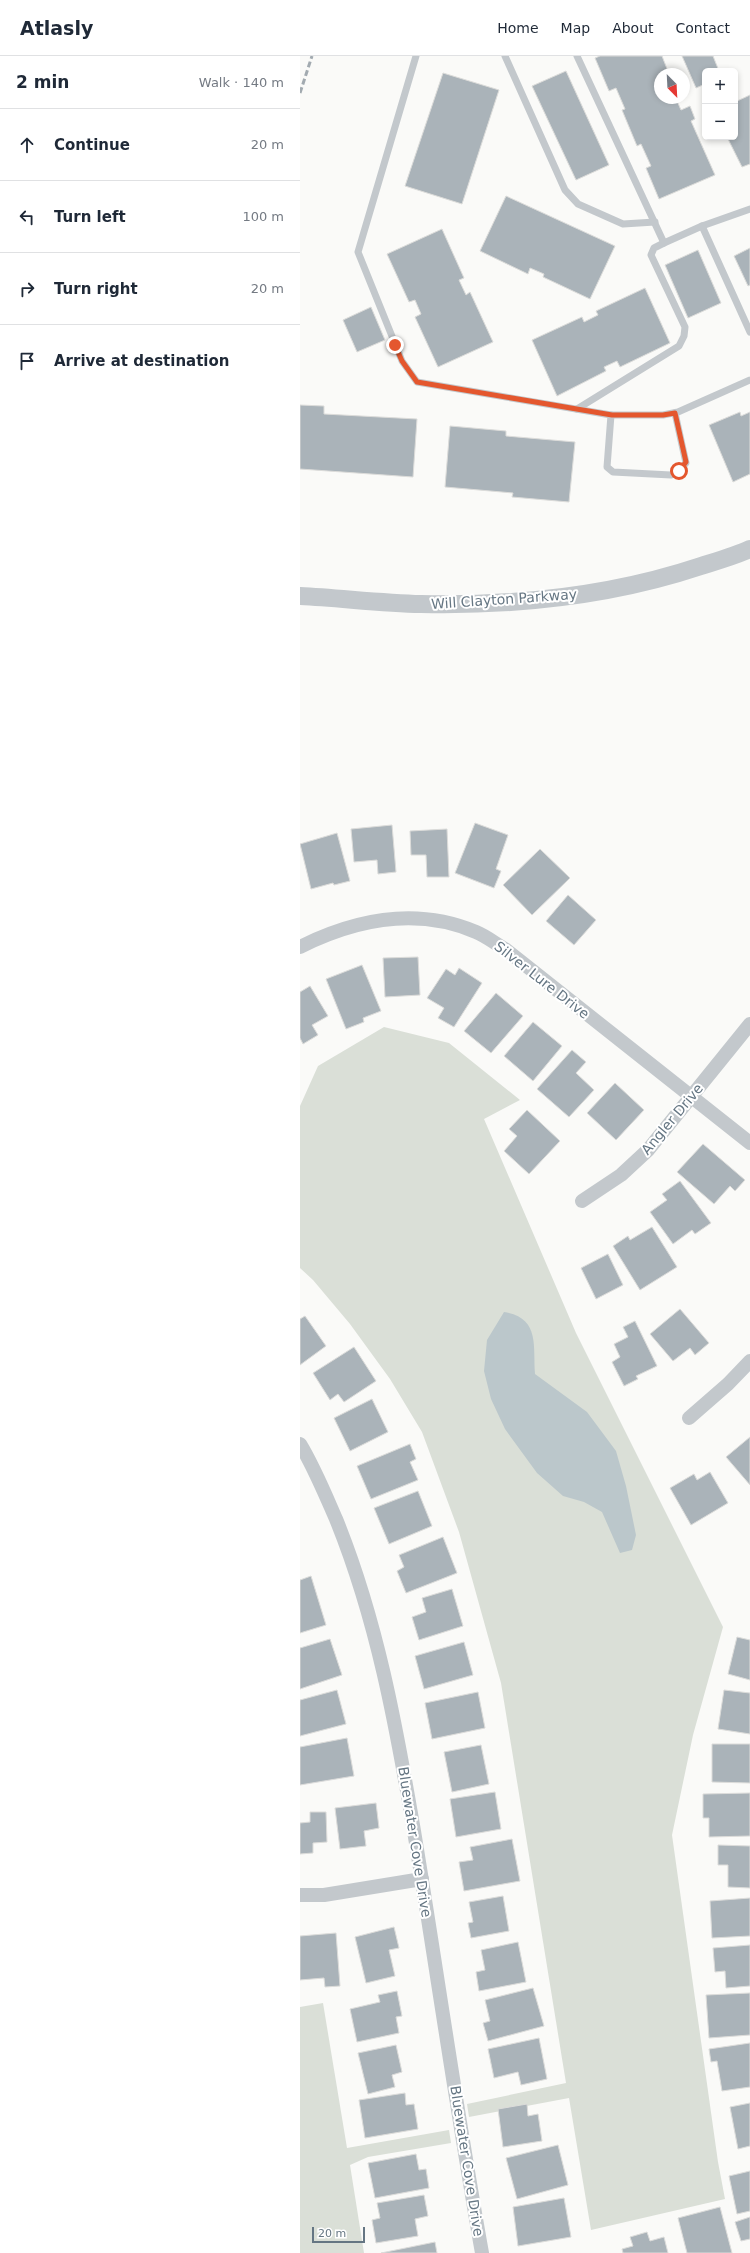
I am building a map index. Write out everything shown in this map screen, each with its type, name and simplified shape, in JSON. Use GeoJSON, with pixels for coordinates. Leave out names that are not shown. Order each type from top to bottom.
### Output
{"type":"FeatureCollection","features":[{"type":"Feature","properties":{"kind":"street","name":"Will Clayton Parkway"},"geometry":{"type":"LineString","coordinates":[[300,596],[419,604],[470,604],[535,600],[614,590],[675,575],[750,549]]}},
{"type":"Feature","properties":{"kind":"street","name":"Silver Lure Drive"},"geometry":{"type":"LineString","coordinates":[[300,947],[338,931],[367,922],[397,918],[423,918],[444,922],[478,932],[505,950],[750,1143]]}},
{"type":"Feature","properties":{"kind":"street","name":"Angler Drive"},"geometry":{"type":"LineString","coordinates":[[582,1201],[620,1175],[648,1150],[750,1024]]}},
{"type":"Feature","properties":{"kind":"street"},"geometry":{"type":"LineString","coordinates":[[689,1418],[728,1384],[750,1361]]}},
{"type":"Feature","properties":{"kind":"street","name":"Bluewater Cove Drive"},"geometry":{"type":"LineString","coordinates":[[300,1444],[322,1487],[365,1599],[382,1662],[396,1723],[482,2253]]}},
{"type":"Feature","properties":{"kind":"street"},"geometry":{"type":"LineString","coordinates":[[300,1896],[324,1895],[422,1879]]}},
{"type":"Feature","properties":{"kind":"lane"},"geometry":{"type":"LineString","coordinates":[[416,56],[358,252],[402,361],[417,382],[612,415],[663,415],[675,413],[750,380]]}},
{"type":"Feature","properties":{"kind":"lane"},"geometry":{"type":"LineString","coordinates":[[505,56],[565,190],[578,204],[623,224],[654,222]]}},
{"type":"Feature","properties":{"kind":"lane"},"geometry":{"type":"LineString","coordinates":[[577,56],[664,242]]}},
{"type":"Feature","properties":{"kind":"lane"},"geometry":{"type":"LineString","coordinates":[[577,409],[679,346],[684,336],[685,327],[650,255],[654,248],[664,242],[702,226],[750,209]]}},
{"type":"Feature","properties":{"kind":"lane"},"geometry":{"type":"LineString","coordinates":[[702,226],[750,332]]}},
{"type":"Feature","properties":{"kind":"lane"},"geometry":{"type":"LineString","coordinates":[[612,415],[607,467],[613,472],[671,475],[679,471],[686,462],[675,413]]}},
{"type":"Feature","properties":{"kind":"shaded area"},"geometry":{"type":"Polygon","coordinates":[[[384,1027],[449,1043],[520,1100],[484,1119],[576,1333],[723,1627],[693,1735],[672,1835],[718,2162],[725,2199],[591,2230],[569,2098],[469,2117],[467,2104],[566,2083],[501,1683],[459,1532],[422,1432],[390,1379],[350,1324],[313,1280],[300,1268],[300,1106],[318,1066],[384,1027]]]}},
{"type":"Feature","properties":{"kind":"shaded area"},"geometry":{"type":"Polygon","coordinates":[[[504,1312],[516,1315],[524,1320],[529,1327],[534,1343],[535,1374],[587,1412],[616,1451],[626,1486],[636,1535],[632,1550],[620,1553],[602,1512],[584,1502],[563,1496],[537,1473],[505,1429],[491,1399],[484,1371],[487,1340],[504,1312]]]}},
{"type":"Feature","properties":{"kind":"shaded area"},"geometry":{"type":"Polygon","coordinates":[[[323,2003],[347,2148],[449,2130],[451,2143],[368,2157],[350,2165],[364,2253],[300,2253],[300,2007],[323,2003]]]}},
{"type":"Feature","properties":{"kind":"building"},"geometry":{"type":"Polygon","coordinates":[[[600,56],[662,56],[667,68],[654,68],[654,104],[678,104],[681,110],[690,106],[695,119],[691,121],[715,175],[659,199],[646,168],[651,166],[641,144],[637,146],[622,110],[625,109],[616,88],[609,91],[595,58],[600,56]]]}},
{"type":"Feature","properties":{"kind":"building"},"geometry":{"type":"Polygon","coordinates":[[[682,56],[713,56],[718,68],[702,68],[702,85],[696,88],[690,74],[690,68],[687,68],[682,56]]]}},
{"type":"Feature","properties":{"kind":"building"},"geometry":{"type":"Polygon","coordinates":[[[566,71],[609,165],[576,180],[532,86],[566,71]]]}},
{"type":"Feature","properties":{"kind":"building"},"geometry":{"type":"Polygon","coordinates":[[[443,73],[499,90],[462,204],[405,186],[443,73]]]}},
{"type":"Feature","properties":{"kind":"building"},"geometry":{"type":"Polygon","coordinates":[[[750,95],[750,164],[742,167],[728,140],[738,140],[738,101],[750,95]]]}},
{"type":"Feature","properties":{"kind":"building"},"geometry":{"type":"Polygon","coordinates":[[[506,196],[615,246],[590,299],[543,277],[544,274],[530,268],[528,274],[480,251],[506,196]]]}},
{"type":"Feature","properties":{"kind":"building"},"geometry":{"type":"Polygon","coordinates":[[[442,229],[464,278],[459,280],[466,295],[470,292],[493,342],[438,367],[415,317],[421,314],[415,300],[409,302],[387,254],[442,229]]]}},
{"type":"Feature","properties":{"kind":"building"},"geometry":{"type":"Polygon","coordinates":[[[750,248],[750,285],[748,286],[734,256],[750,248]]]}},
{"type":"Feature","properties":{"kind":"building"},"geometry":{"type":"Polygon","coordinates":[[[698,250],[721,303],[688,318],[665,265],[698,250]]]}},
{"type":"Feature","properties":{"kind":"building"},"geometry":{"type":"Polygon","coordinates":[[[645,288],[670,343],[620,367],[617,361],[604,367],[606,371],[557,396],[532,340],[582,317],[584,322],[598,315],[596,311],[645,288]]]}},
{"type":"Feature","properties":{"kind":"building"},"geometry":{"type":"Polygon","coordinates":[[[371,307],[385,340],[357,352],[343,320],[371,307]]]}},
{"type":"Feature","properties":{"kind":"building"},"geometry":{"type":"Polygon","coordinates":[[[300,405],[324,406],[324,414],[417,419],[413,477],[300,469],[300,405]]]}},
{"type":"Feature","properties":{"kind":"building"},"geometry":{"type":"Polygon","coordinates":[[[740,412],[741,416],[750,412],[750,474],[733,482],[709,425],[740,412]]]}},
{"type":"Feature","properties":{"kind":"building"},"geometry":{"type":"Polygon","coordinates":[[[450,426],[506,431],[506,436],[575,442],[569,502],[512,497],[513,493],[445,487],[450,426]]]}},
{"type":"Feature","properties":{"kind":"building"},"geometry":{"type":"Polygon","coordinates":[[[475,823],[508,835],[496,869],[501,871],[494,888],[455,873],[475,823]]]}},
{"type":"Feature","properties":{"kind":"building"},"geometry":{"type":"Polygon","coordinates":[[[392,825],[396,872],[378,874],[377,860],[354,862],[351,829],[392,825]]]}},
{"type":"Feature","properties":{"kind":"building"},"geometry":{"type":"Polygon","coordinates":[[[447,829],[449,877],[427,877],[426,855],[411,855],[410,831],[447,829]]]}},
{"type":"Feature","properties":{"kind":"building"},"geometry":{"type":"Polygon","coordinates":[[[337,833],[350,881],[334,885],[333,883],[311,889],[300,844],[337,833]]]}},
{"type":"Feature","properties":{"kind":"building"},"geometry":{"type":"Polygon","coordinates":[[[540,849],[570,878],[532,915],[503,885],[540,849]]]}},
{"type":"Feature","properties":{"kind":"building"},"geometry":{"type":"Polygon","coordinates":[[[568,895],[596,920],[574,945],[546,921],[568,895]]]}},
{"type":"Feature","properties":{"kind":"building"},"geometry":{"type":"Polygon","coordinates":[[[418,957],[420,995],[385,997],[383,958],[418,957]]]}},
{"type":"Feature","properties":{"kind":"building"},"geometry":{"type":"Polygon","coordinates":[[[362,965],[381,1011],[363,1018],[364,1022],[346,1029],[326,979],[362,965]]]}},
{"type":"Feature","properties":{"kind":"building"},"geometry":{"type":"Polygon","coordinates":[[[459,968],[482,983],[454,1027],[438,1018],[444,1008],[427,998],[446,969],[455,975],[459,968]]]}},
{"type":"Feature","properties":{"kind":"building"},"geometry":{"type":"Polygon","coordinates":[[[310,986],[328,1016],[312,1025],[318,1035],[303,1044],[300,1038],[300,992],[310,986]]]}},
{"type":"Feature","properties":{"kind":"building"},"geometry":{"type":"Polygon","coordinates":[[[496,993],[523,1016],[491,1053],[464,1031],[496,993]]]}},
{"type":"Feature","properties":{"kind":"building"},"geometry":{"type":"Polygon","coordinates":[[[533,1022],[562,1046],[533,1081],[504,1056],[533,1022]]]}},
{"type":"Feature","properties":{"kind":"building"},"geometry":{"type":"Polygon","coordinates":[[[572,1050],[586,1062],[576,1073],[594,1090],[569,1117],[537,1089],[572,1050]]]}},
{"type":"Feature","properties":{"kind":"building"},"geometry":{"type":"Polygon","coordinates":[[[615,1083],[644,1110],[616,1140],[587,1113],[615,1083]]]}},
{"type":"Feature","properties":{"kind":"building"},"geometry":{"type":"Polygon","coordinates":[[[527,1110],[560,1141],[529,1174],[504,1151],[517,1136],[509,1129],[527,1110]]]}},
{"type":"Feature","properties":{"kind":"building"},"geometry":{"type":"Polygon","coordinates":[[[703,1144],[745,1180],[735,1191],[730,1186],[714,1204],[677,1172],[703,1144]]]}},
{"type":"Feature","properties":{"kind":"building"},"geometry":{"type":"Polygon","coordinates":[[[680,1181],[711,1223],[695,1234],[692,1230],[673,1244],[650,1212],[667,1200],[662,1194],[680,1181]]]}},
{"type":"Feature","properties":{"kind":"building"},"geometry":{"type":"Polygon","coordinates":[[[652,1227],[677,1267],[640,1290],[613,1246],[628,1236],[630,1240],[652,1227]]]}},
{"type":"Feature","properties":{"kind":"building"},"geometry":{"type":"Polygon","coordinates":[[[608,1254],[623,1285],[596,1299],[581,1268],[608,1254]]]}},
{"type":"Feature","properties":{"kind":"building"},"geometry":{"type":"Polygon","coordinates":[[[680,1309],[709,1343],[695,1355],[690,1348],[673,1361],[650,1334],[680,1309]]]}},
{"type":"Feature","properties":{"kind":"building"},"geometry":{"type":"Polygon","coordinates":[[[305,1316],[326,1346],[300,1365],[300,1319],[305,1316]]]}},
{"type":"Feature","properties":{"kind":"building"},"geometry":{"type":"Polygon","coordinates":[[[635,1321],[657,1366],[636,1376],[638,1379],[624,1386],[612,1362],[620,1357],[614,1344],[628,1337],[623,1327],[635,1321]]]}},
{"type":"Feature","properties":{"kind":"building"},"geometry":{"type":"Polygon","coordinates":[[[354,1347],[376,1381],[344,1402],[338,1394],[330,1400],[313,1373],[354,1347]]]}},
{"type":"Feature","properties":{"kind":"building"},"geometry":{"type":"Polygon","coordinates":[[[372,1399],[388,1432],[350,1451],[334,1418],[372,1399]]]}},
{"type":"Feature","properties":{"kind":"building"},"geometry":{"type":"Polygon","coordinates":[[[750,1437],[750,1485],[726,1457],[750,1437]]]}},
{"type":"Feature","properties":{"kind":"building"},"geometry":{"type":"Polygon","coordinates":[[[410,1444],[416,1459],[410,1462],[418,1480],[371,1499],[357,1466],[410,1444]]]}},
{"type":"Feature","properties":{"kind":"building"},"geometry":{"type":"Polygon","coordinates":[[[710,1472],[728,1503],[691,1525],[670,1488],[694,1474],[697,1480],[710,1472]]]}},
{"type":"Feature","properties":{"kind":"building"},"geometry":{"type":"Polygon","coordinates":[[[418,1491],[432,1526],[389,1544],[374,1508],[418,1491]]]}},
{"type":"Feature","properties":{"kind":"building"},"geometry":{"type":"Polygon","coordinates":[[[443,1537],[457,1573],[406,1593],[397,1571],[404,1567],[399,1555],[443,1537]]]}},
{"type":"Feature","properties":{"kind":"building"},"geometry":{"type":"Polygon","coordinates":[[[311,1576],[326,1625],[300,1633],[300,1580],[311,1576]]]}},
{"type":"Feature","properties":{"kind":"building"},"geometry":{"type":"Polygon","coordinates":[[[452,1589],[463,1626],[419,1640],[412,1617],[426,1612],[422,1598],[452,1589]]]}},
{"type":"Feature","properties":{"kind":"building"},"geometry":{"type":"Polygon","coordinates":[[[737,1637],[750,1640],[750,1680],[728,1674],[737,1637]]]}},
{"type":"Feature","properties":{"kind":"building"},"geometry":{"type":"Polygon","coordinates":[[[330,1639],[342,1675],[300,1689],[300,1648],[330,1639]]]}},
{"type":"Feature","properties":{"kind":"building"},"geometry":{"type":"Polygon","coordinates":[[[464,1642],[473,1675],[424,1689],[415,1656],[464,1642]]]}},
{"type":"Feature","properties":{"kind":"building"},"geometry":{"type":"Polygon","coordinates":[[[337,1690],[346,1724],[300,1736],[300,1700],[337,1690]]]}},
{"type":"Feature","properties":{"kind":"building"},"geometry":{"type":"Polygon","coordinates":[[[724,1690],[750,1693],[750,1734],[718,1729],[724,1690]]]}},
{"type":"Feature","properties":{"kind":"building"},"geometry":{"type":"Polygon","coordinates":[[[478,1692],[485,1728],[432,1739],[425,1703],[478,1692]]]}},
{"type":"Feature","properties":{"kind":"building"},"geometry":{"type":"Polygon","coordinates":[[[347,1738],[354,1776],[300,1785],[300,1747],[347,1738]]]}},
{"type":"Feature","properties":{"kind":"building"},"geometry":{"type":"Polygon","coordinates":[[[712,1744],[750,1744],[750,1783],[712,1782],[712,1744]]]}},
{"type":"Feature","properties":{"kind":"building"},"geometry":{"type":"Polygon","coordinates":[[[481,1745],[489,1784],[452,1792],[444,1752],[481,1745]]]}},
{"type":"Feature","properties":{"kind":"building"},"geometry":{"type":"Polygon","coordinates":[[[495,1792],[501,1829],[456,1837],[450,1799],[495,1792]]]}},
{"type":"Feature","properties":{"kind":"building"},"geometry":{"type":"Polygon","coordinates":[[[750,1793],[750,1836],[709,1837],[709,1818],[703,1818],[703,1794],[750,1793]]]}},
{"type":"Feature","properties":{"kind":"building"},"geometry":{"type":"Polygon","coordinates":[[[376,1803],[379,1828],[364,1831],[366,1846],[340,1849],[335,1808],[376,1803]]]}},
{"type":"Feature","properties":{"kind":"building"},"geometry":{"type":"Polygon","coordinates":[[[310,1812],[326,1812],[327,1842],[313,1843],[313,1853],[300,1854],[300,1823],[310,1822],[310,1812]]]}},
{"type":"Feature","properties":{"kind":"building"},"geometry":{"type":"Polygon","coordinates":[[[512,1839],[520,1881],[464,1891],[459,1862],[473,1860],[470,1847],[512,1839]]]}},
{"type":"Feature","properties":{"kind":"building"},"geometry":{"type":"Polygon","coordinates":[[[718,1845],[750,1846],[750,1888],[728,1887],[728,1865],[718,1865],[718,1845]]]}},
{"type":"Feature","properties":{"kind":"building"},"geometry":{"type":"Polygon","coordinates":[[[503,1896],[509,1931],[471,1938],[468,1923],[473,1922],[469,1902],[503,1896]]]}},
{"type":"Feature","properties":{"kind":"building"},"geometry":{"type":"Polygon","coordinates":[[[750,1898],[750,1936],[712,1938],[710,1901],[750,1898]]]}},
{"type":"Feature","properties":{"kind":"building"},"geometry":{"type":"Polygon","coordinates":[[[394,1927],[399,1948],[389,1950],[395,1976],[366,1983],[355,1937],[394,1927]]]}},
{"type":"Feature","properties":{"kind":"building"},"geometry":{"type":"Polygon","coordinates":[[[336,1933],[340,1986],[325,1987],[324,1978],[300,1980],[300,1936],[336,1933]]]}},
{"type":"Feature","properties":{"kind":"building"},"geometry":{"type":"Polygon","coordinates":[[[518,1942],[526,1982],[479,1991],[476,1972],[485,1970],[481,1950],[518,1942]]]}},
{"type":"Feature","properties":{"kind":"building"},"geometry":{"type":"Polygon","coordinates":[[[750,1945],[750,1986],[726,1988],[725,1971],[715,1972],[713,1948],[750,1945]]]}},
{"type":"Feature","properties":{"kind":"building"},"geometry":{"type":"Polygon","coordinates":[[[533,1988],[544,2026],[488,2041],[483,2023],[490,2021],[485,2000],[533,1988]]]}},
{"type":"Feature","properties":{"kind":"building"},"geometry":{"type":"Polygon","coordinates":[[[397,1991],[402,2016],[396,2017],[399,2033],[357,2042],[350,2009],[380,2002],[378,1995],[397,1991]]]}},
{"type":"Feature","properties":{"kind":"building"},"geometry":{"type":"Polygon","coordinates":[[[750,1993],[750,2035],[709,2038],[706,1995],[750,1993]]]}},
{"type":"Feature","properties":{"kind":"building"},"geometry":{"type":"Polygon","coordinates":[[[539,2038],[547,2079],[521,2085],[518,2072],[494,2078],[488,2049],[539,2038]]]}},
{"type":"Feature","properties":{"kind":"building"},"geometry":{"type":"Polygon","coordinates":[[[750,2043],[750,2087],[722,2091],[717,2061],[711,2062],[709,2049],[750,2043]]]}},
{"type":"Feature","properties":{"kind":"building"},"geometry":{"type":"Polygon","coordinates":[[[396,2045],[402,2072],[392,2075],[395,2087],[368,2094],[358,2053],[396,2045]]]}},
{"type":"Feature","properties":{"kind":"building"},"geometry":{"type":"Polygon","coordinates":[[[405,2093],[406,2105],[414,2104],[418,2129],[365,2138],[359,2100],[405,2093]]]}},
{"type":"Feature","properties":{"kind":"building"},"geometry":{"type":"Polygon","coordinates":[[[750,2103],[750,2146],[738,2149],[730,2107],[750,2103]]]}},
{"type":"Feature","properties":{"kind":"building"},"geometry":{"type":"Polygon","coordinates":[[[527,2104],[528,2116],[538,2114],[542,2141],[503,2147],[498,2109],[527,2104]]]}},
{"type":"Feature","properties":{"kind":"building"},"geometry":{"type":"Polygon","coordinates":[[[558,2145],[568,2185],[517,2199],[506,2158],[558,2145]]]}},
{"type":"Feature","properties":{"kind":"building"},"geometry":{"type":"Polygon","coordinates":[[[416,2154],[419,2170],[426,2169],[429,2188],[375,2198],[368,2163],[416,2154]]]}},
{"type":"Feature","properties":{"kind":"building"},"geometry":{"type":"Polygon","coordinates":[[[750,2171],[750,2211],[737,2214],[729,2176],[750,2171]]]}},
{"type":"Feature","properties":{"kind":"building"},"geometry":{"type":"Polygon","coordinates":[[[424,2195],[428,2216],[415,2219],[418,2236],[376,2243],[372,2220],[380,2218],[377,2203],[424,2195]]]}},
{"type":"Feature","properties":{"kind":"building"},"geometry":{"type":"Polygon","coordinates":[[[564,2198],[571,2237],[518,2246],[513,2207],[564,2198]]]}},
{"type":"Feature","properties":{"kind":"building"},"geometry":{"type":"Polygon","coordinates":[[[720,2207],[732,2253],[687,2253],[678,2218],[720,2207]]]}},
{"type":"Feature","properties":{"kind":"building"},"geometry":{"type":"Polygon","coordinates":[[[750,2217],[750,2239],[741,2241],[735,2222],[750,2217]]]}},
{"type":"Feature","properties":{"kind":"building"},"geometry":{"type":"Polygon","coordinates":[[[647,2232],[650,2241],[664,2237],[668,2253],[623,2253],[622,2249],[633,2246],[630,2237],[647,2232]]]}},
{"type":"Feature","properties":{"kind":"building"},"geometry":{"type":"Polygon","coordinates":[[[435,2242],[437,2253],[381,2253],[435,2242]]]}},
{"type":"Feature","properties":{"kind":"railway"},"geometry":{"type":"LineString","coordinates":[[300,93],[312,56]]}},
{"type":"Feature","properties":{"kind":"route"},"geometry":{"type":"LineString","coordinates":[[395,345],[402,361],[417,382],[612,415],[663,415],[675,413],[686,462],[679,471]]}}]}
